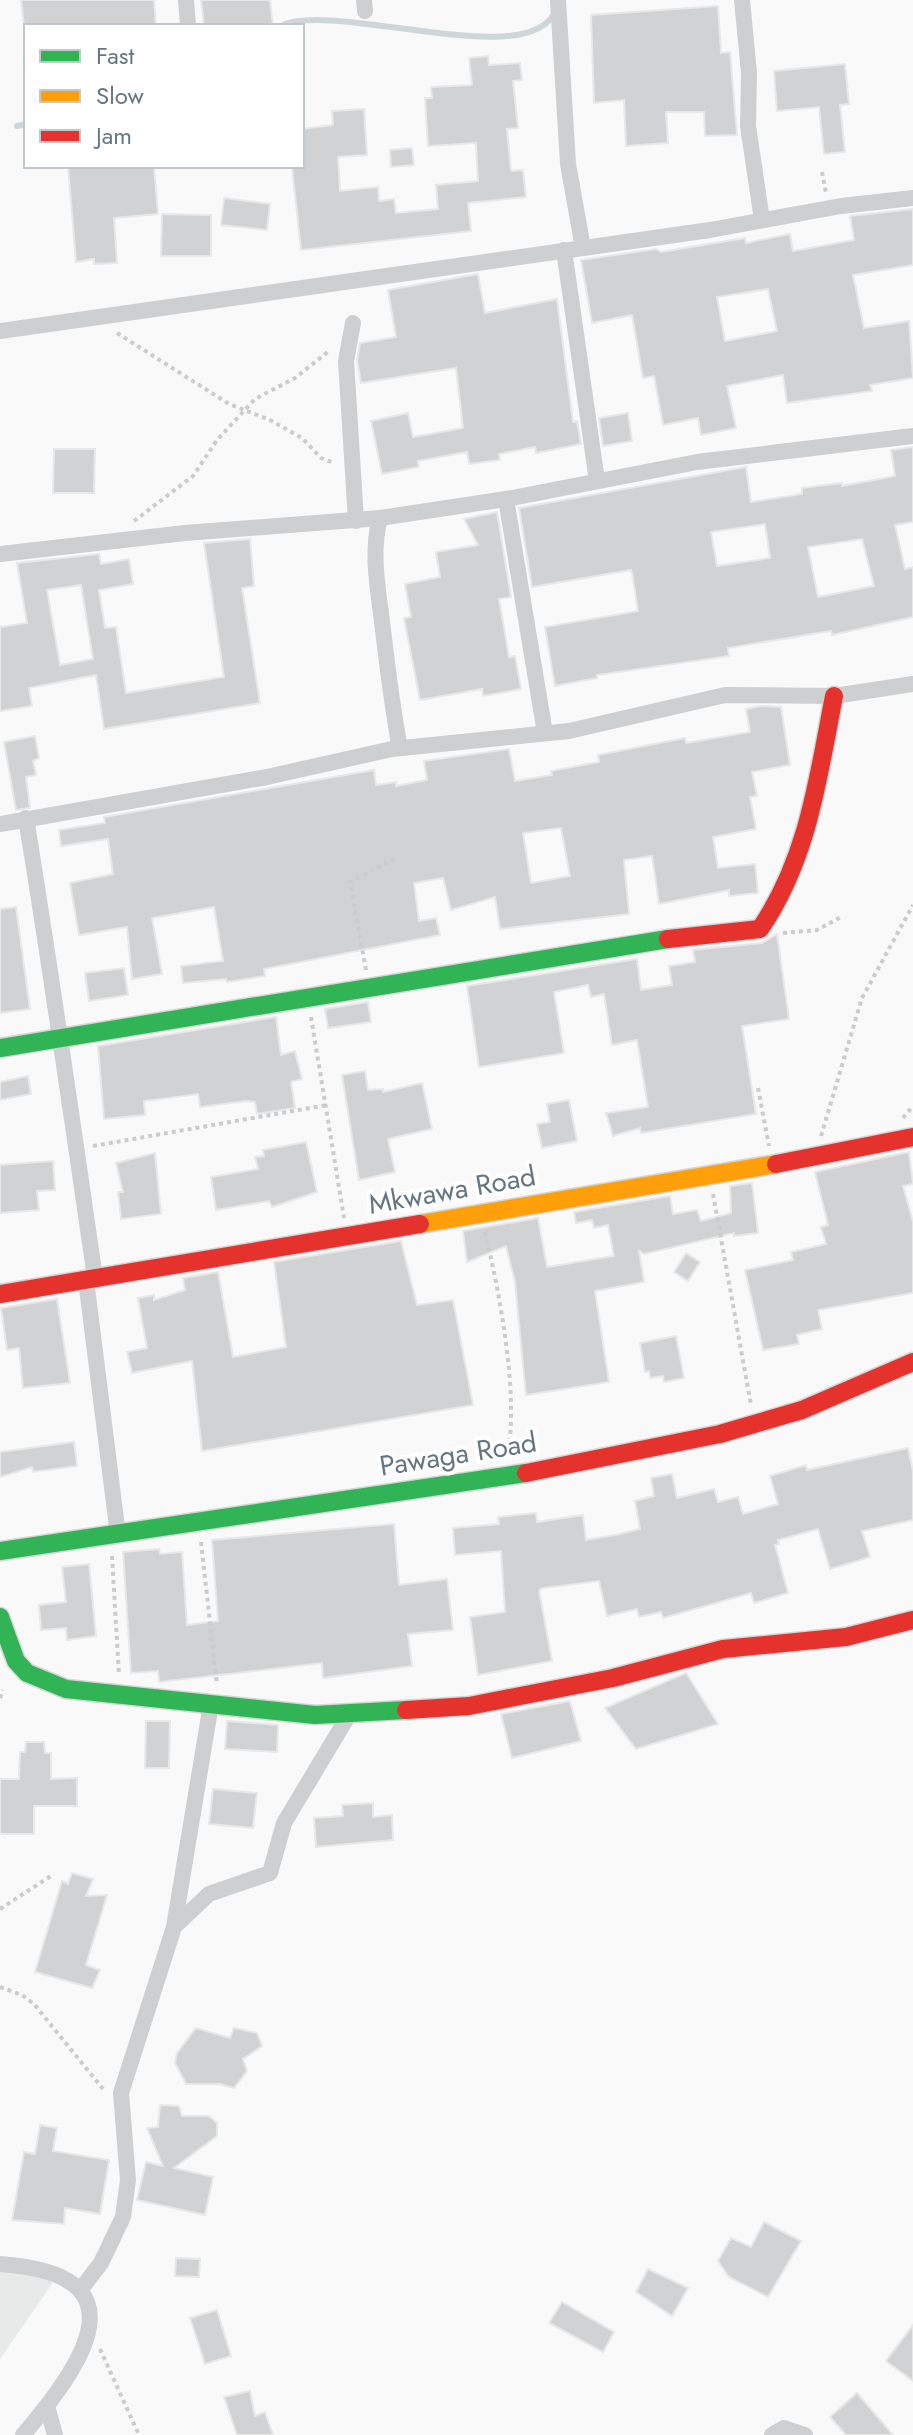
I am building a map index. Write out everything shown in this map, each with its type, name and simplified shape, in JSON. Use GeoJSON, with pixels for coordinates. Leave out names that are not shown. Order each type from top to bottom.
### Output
{"type":"FeatureCollection","features":[{"type":"Feature","properties":{"kind":"street"},"geometry":{"type":"LineString","coordinates":[[186,0],[188,24]]}},
{"type":"Feature","properties":{"kind":"street"},"geometry":{"type":"LineString","coordinates":[[558,0],[568,164],[583,248]]}},
{"type":"Feature","properties":{"kind":"street"},"geometry":{"type":"LineString","coordinates":[[742,0],[749,73],[748,126],[762,220]]}},
{"type":"Feature","properties":{"kind":"street"},"geometry":{"type":"LineString","coordinates":[[0,331],[913,198]]}},
{"type":"Feature","properties":{"kind":"street"},"geometry":{"type":"LineString","coordinates":[[564,250],[597,481]]}},
{"type":"Feature","properties":{"kind":"street"},"geometry":{"type":"LineString","coordinates":[[352,329],[346,361],[356,521]]}},
{"type":"Feature","properties":{"kind":"street"},"geometry":{"type":"LineString","coordinates":[[0,554],[380,518],[506,499],[697,462],[913,436]]}},
{"type":"Feature","properties":{"kind":"street"},"geometry":{"type":"LineString","coordinates":[[506,499],[545,733]]}},
{"type":"Feature","properties":{"kind":"street"},"geometry":{"type":"LineString","coordinates":[[380,518],[374,539],[375,568],[391,705],[400,748]]}},
{"type":"Feature","properties":{"kind":"street"},"geometry":{"type":"LineString","coordinates":[[0,824],[267,777],[400,748],[569,731],[725,695],[834,696],[913,684]]}},
{"type":"Feature","properties":{"kind":"street"},"geometry":{"type":"LineString","coordinates":[[0,1048],[708,933],[760,929],[780,904],[794,872],[834,696]]}},
{"type":"Feature","properties":{"kind":"street"},"geometry":{"type":"LineString","coordinates":[[26,818],[62,1038],[115,1535]]}},
{"type":"Feature","properties":{"kind":"street","name":"Mkwawa Road"},"geometry":{"type":"LineString","coordinates":[[0,1294],[814,1158],[913,1137]]}},
{"type":"Feature","properties":{"kind":"street","name":"Pawaga Road"},"geometry":{"type":"LineString","coordinates":[[0,1551],[502,1478],[642,1451],[802,1410],[913,1362]]}},
{"type":"Feature","properties":{"kind":"street"},"geometry":{"type":"LineString","coordinates":[[0,1617],[16,1661],[27,1673],[66,1689],[273,1712],[350,1713],[469,1706],[613,1678],[723,1649],[846,1637],[913,1620]]}},
{"type":"Feature","properties":{"kind":"street"},"geometry":{"type":"LineString","coordinates":[[81,2289],[101,2263],[123,2217],[128,2180],[121,2118],[125,2073],[174,1927],[215,1704]]}},
{"type":"Feature","properties":{"kind":"street"},"geometry":{"type":"LineString","coordinates":[[174,1927],[209,1894],[270,1873],[284,1823],[350,1713]]}},
{"type":"Feature","properties":{"kind":"street"},"geometry":{"type":"LineString","coordinates":[[0,2264],[39,2267],[63,2276],[81,2289],[88,2310],[88,2341],[77,2366],[23,2435]]}},
{"type":"Feature","properties":{"kind":"street"},"geometry":{"type":"LineString","coordinates":[[47,2406],[55,2435]]}},
{"type":"Feature","properties":{"kind":"street"},"geometry":{"type":"LineString","coordinates":[[772,2435],[784,2428],[805,2435]]}},
{"type":"Feature","properties":{"kind":"path"},"geometry":{"type":"LineString","coordinates":[[92,316],[242,411],[270,420],[302,438],[321,458],[354,465]]}},
{"type":"Feature","properties":{"kind":"path"},"geometry":{"type":"LineString","coordinates":[[122,541],[135,518],[193,476],[242,411],[261,394],[295,378],[352,329]]}},
{"type":"Feature","properties":{"kind":"path"},"geometry":{"type":"LineString","coordinates":[[370,988],[350,882],[398,857]]}},
{"type":"Feature","properties":{"kind":"path"},"geometry":{"type":"LineString","coordinates":[[814,1158],[862,998],[913,905]]}},
{"type":"Feature","properties":{"kind":"path"},"geometry":{"type":"LineString","coordinates":[[760,929],[792,935],[817,930],[841,917]]}},
{"type":"Feature","properties":{"kind":"path"},"geometry":{"type":"LineString","coordinates":[[307,997],[347,1236]]}},
{"type":"Feature","properties":{"kind":"path"},"geometry":{"type":"LineString","coordinates":[[758,1088],[772,1164]]}},
{"type":"Feature","properties":{"kind":"path"},"geometry":{"type":"LineString","coordinates":[[75,1149],[327,1105]]}},
{"type":"Feature","properties":{"kind":"path"},"geometry":{"type":"LineString","coordinates":[[710,1175],[724,1268],[755,1423]]}},
{"type":"Feature","properties":{"kind":"path"},"geometry":{"type":"LineString","coordinates":[[480,1213],[501,1317],[513,1411],[502,1478]]}},
{"type":"Feature","properties":{"kind":"path"},"geometry":{"type":"LineString","coordinates":[[199,1524],[215,1704]]}},
{"type":"Feature","properties":{"kind":"path"},"geometry":{"type":"LineString","coordinates":[[115,1535],[121,1697]]}},
{"type":"Feature","properties":{"kind":"path"},"geometry":{"type":"LineString","coordinates":[[0,1698],[3,1690]]}},
{"type":"Feature","properties":{"kind":"path"},"geometry":{"type":"LineString","coordinates":[[0,1909],[54,1874]]}},
{"type":"Feature","properties":{"kind":"path"},"geometry":{"type":"LineString","coordinates":[[0,1987],[22,1995],[34,2004],[79,2058],[121,2118]]}},
{"type":"Feature","properties":{"kind":"path"},"geometry":{"type":"LineString","coordinates":[[88,2341],[101,2350],[139,2435]]}},
{"type":"Feature","properties":{"kind":"shaded area"},"geometry":{"type":"Polygon","coordinates":[[[44,2271],[52,2284],[0,2359],[0,2272],[44,2271]]]}},
{"type":"Feature","properties":{"kind":"building"},"geometry":{"type":"Polygon","coordinates":[[[21,0],[154,0],[156,24],[24,26],[21,0]]]}},
{"type":"Feature","properties":{"kind":"building"},"geometry":{"type":"Polygon","coordinates":[[[201,0],[270,0],[273,24],[204,24],[201,0]]]}},
{"type":"Feature","properties":{"kind":"building"},"geometry":{"type":"Polygon","coordinates":[[[718,6],[721,53],[730,52],[737,135],[705,136],[704,112],[666,112],[668,143],[626,146],[624,100],[594,103],[591,15],[718,6]]]}},
{"type":"Feature","properties":{"kind":"building"},"geometry":{"type":"Polygon","coordinates":[[[488,56],[489,65],[520,63],[522,80],[513,81],[518,128],[507,129],[511,171],[523,170],[526,197],[468,203],[471,231],[301,250],[292,168],[304,168],[304,129],[333,125],[332,111],[364,109],[367,155],[338,157],[340,191],[378,187],[379,201],[394,199],[396,213],[438,209],[436,185],[478,181],[476,143],[428,146],[425,98],[432,98],[431,87],[472,85],[469,58],[488,56]]]}},
{"type":"Feature","properties":{"kind":"building"},"geometry":{"type":"Polygon","coordinates":[[[845,64],[849,104],[840,105],[845,152],[824,154],[819,107],[777,111],[774,71],[845,64]]]}},
{"type":"Feature","properties":{"kind":"building"},"geometry":{"type":"Polygon","coordinates":[[[412,148],[414,165],[391,167],[390,150],[412,148]]]}},
{"type":"Feature","properties":{"kind":"building"},"geometry":{"type":"Polygon","coordinates":[[[68,168],[154,168],[158,214],[114,218],[117,263],[94,264],[94,259],[76,262],[68,168]]]}},
{"type":"Feature","properties":{"kind":"building"},"geometry":{"type":"Polygon","coordinates":[[[224,198],[270,204],[267,230],[221,225],[224,198]]]}},
{"type":"Feature","properties":{"kind":"building"},"geometry":{"type":"Polygon","coordinates":[[[913,209],[913,265],[853,275],[864,328],[909,321],[913,378],[870,385],[872,391],[787,403],[783,375],[727,386],[736,428],[701,435],[698,418],[663,425],[654,376],[643,378],[632,315],[592,323],[581,260],[656,249],[661,252],[745,238],[746,243],[790,234],[793,251],[854,240],[850,216],[913,209]],[[768,289],[717,297],[725,341],[777,331],[768,289]]]}},
{"type":"Feature","properties":{"kind":"building"},"geometry":{"type":"Polygon","coordinates":[[[162,214],[211,215],[211,256],[161,256],[162,214]]]}},
{"type":"Feature","properties":{"kind":"building"},"geometry":{"type":"Polygon","coordinates":[[[478,274],[485,313],[557,299],[573,422],[577,421],[581,444],[536,453],[535,447],[499,454],[500,460],[469,464],[467,452],[418,461],[419,467],[382,474],[371,421],[408,413],[413,437],[463,428],[456,368],[361,383],[357,360],[360,343],[396,337],[388,290],[478,274]]]}},
{"type":"Feature","properties":{"kind":"building"},"geometry":{"type":"Polygon","coordinates":[[[628,413],[632,441],[603,446],[599,418],[628,413]]]}},
{"type":"Feature","properties":{"kind":"building"},"geometry":{"type":"Polygon","coordinates":[[[913,447],[913,522],[895,525],[905,569],[913,567],[913,617],[832,635],[831,631],[728,648],[729,656],[597,675],[597,678],[555,686],[545,627],[638,611],[632,573],[631,570],[532,587],[519,508],[746,467],[751,502],[802,494],[802,488],[842,483],[842,486],[895,476],[891,450],[913,447]],[[765,524],[711,532],[717,566],[770,558],[765,524]],[[862,539],[808,547],[818,597],[874,586],[862,539]]]}},
{"type":"Feature","properties":{"kind":"building"},"geometry":{"type":"Polygon","coordinates":[[[54,449],[95,449],[94,493],[53,493],[54,449]]]}},
{"type":"Feature","properties":{"kind":"building"},"geometry":{"type":"Polygon","coordinates":[[[497,512],[511,597],[499,599],[509,657],[515,656],[521,689],[483,696],[482,689],[420,700],[404,618],[411,617],[405,584],[440,577],[436,552],[478,545],[464,519],[497,512]]]}},
{"type":"Feature","properties":{"kind":"building"},"geometry":{"type":"Polygon","coordinates":[[[250,539],[254,586],[242,588],[260,703],[104,729],[96,675],[29,688],[32,706],[0,711],[0,627],[27,623],[17,563],[99,554],[101,564],[129,559],[133,584],[99,590],[105,628],[116,627],[126,693],[224,677],[204,543],[250,539]],[[81,585],[47,590],[60,665],[93,659],[81,585]]]}},
{"type":"Feature","properties":{"kind":"building"},"geometry":{"type":"Polygon","coordinates":[[[781,707],[790,765],[752,772],[757,796],[750,797],[756,829],[713,837],[718,868],[755,864],[758,893],[729,896],[729,890],[659,904],[652,856],[624,860],[629,914],[500,929],[495,897],[451,910],[443,878],[414,883],[419,921],[436,918],[440,935],[264,969],[265,976],[227,982],[226,979],[183,983],[181,966],[223,961],[214,907],[152,918],[162,974],[132,979],[127,927],[79,935],[70,883],[113,874],[108,839],[61,846],[59,830],[105,823],[104,817],[374,770],[376,785],[396,782],[396,786],[427,780],[424,761],[509,749],[515,781],[552,775],[551,771],[599,762],[598,755],[685,738],[686,743],[750,732],[746,709],[781,707]],[[561,828],[523,833],[531,883],[570,876],[561,828]]]}},
{"type":"Feature","properties":{"kind":"building"},"geometry":{"type":"Polygon","coordinates":[[[35,736],[39,758],[33,761],[36,775],[26,777],[30,808],[16,810],[4,742],[35,736]]]}},
{"type":"Feature","properties":{"kind":"building"},"geometry":{"type":"Polygon","coordinates":[[[16,907],[30,1009],[0,1013],[0,909],[16,907]]]}},
{"type":"Feature","properties":{"kind":"building"},"geometry":{"type":"Polygon","coordinates":[[[777,934],[789,1019],[742,1026],[756,1114],[641,1133],[640,1128],[613,1136],[606,1113],[648,1107],[637,1040],[612,1045],[604,994],[591,997],[588,985],[554,992],[564,1053],[479,1067],[467,986],[637,959],[641,990],[672,985],[669,966],[695,962],[693,950],[762,943],[777,934]]]}},
{"type":"Feature","properties":{"kind":"building"},"geometry":{"type":"Polygon","coordinates":[[[124,968],[128,995],[89,1001],[85,973],[124,968]]]}},
{"type":"Feature","properties":{"kind":"building"},"geometry":{"type":"Polygon","coordinates":[[[368,1002],[371,1022],[328,1028],[325,1009],[368,1002]]]}},
{"type":"Feature","properties":{"kind":"building"},"geometry":{"type":"Polygon","coordinates":[[[276,1017],[281,1055],[295,1051],[302,1079],[291,1082],[295,1108],[257,1114],[255,1102],[246,1101],[200,1107],[198,1094],[144,1101],[145,1115],[104,1119],[98,1046],[276,1017]]]}},
{"type":"Feature","properties":{"kind":"building"},"geometry":{"type":"Polygon","coordinates":[[[365,1071],[368,1090],[383,1089],[383,1092],[422,1083],[432,1129],[388,1139],[395,1172],[359,1180],[342,1075],[365,1071]]]}},
{"type":"Feature","properties":{"kind":"building"},"geometry":{"type":"Polygon","coordinates":[[[28,1076],[31,1094],[0,1100],[0,1082],[28,1076]]]}},
{"type":"Feature","properties":{"kind":"building"},"geometry":{"type":"Polygon","coordinates":[[[569,1100],[577,1141],[542,1148],[537,1124],[550,1122],[547,1104],[569,1100]]]}},
{"type":"Feature","properties":{"kind":"building"},"geometry":{"type":"Polygon","coordinates":[[[306,1142],[317,1192],[272,1207],[269,1201],[216,1210],[211,1177],[258,1169],[255,1157],[264,1156],[263,1150],[306,1142]]]}},
{"type":"Feature","properties":{"kind":"building"},"geometry":{"type":"Polygon","coordinates":[[[909,1152],[913,1184],[903,1186],[913,1222],[913,1293],[818,1310],[822,1329],[797,1335],[799,1344],[763,1350],[745,1270],[793,1260],[791,1252],[826,1244],[821,1227],[828,1225],[815,1172],[909,1152]]]}},
{"type":"Feature","properties":{"kind":"building"},"geometry":{"type":"Polygon","coordinates":[[[155,1153],[161,1214],[121,1219],[118,1192],[123,1192],[116,1163],[155,1153]]]}},
{"type":"Feature","properties":{"kind":"building"},"geometry":{"type":"Polygon","coordinates":[[[53,1161],[55,1190],[37,1191],[39,1210],[0,1213],[0,1165],[53,1161]]]}},
{"type":"Feature","properties":{"kind":"building"},"geometry":{"type":"Polygon","coordinates":[[[752,1183],[758,1233],[734,1236],[734,1233],[644,1254],[639,1251],[644,1282],[595,1291],[609,1382],[526,1395],[515,1282],[506,1246],[467,1262],[463,1231],[538,1218],[547,1267],[614,1256],[608,1225],[594,1228],[592,1220],[576,1223],[574,1212],[670,1196],[673,1214],[697,1210],[701,1221],[731,1213],[730,1186],[752,1183]]]}},
{"type":"Feature","properties":{"kind":"building"},"geometry":{"type":"Polygon","coordinates":[[[401,1241],[417,1305],[453,1300],[473,1405],[202,1451],[192,1361],[132,1373],[127,1352],[147,1348],[138,1298],[154,1295],[154,1300],[185,1290],[183,1278],[218,1272],[233,1357],[286,1347],[274,1262],[401,1241]]]}},
{"type":"Feature","properties":{"kind":"building"},"geometry":{"type":"Polygon","coordinates":[[[686,1253],[700,1262],[688,1281],[674,1272],[686,1253]]]}},
{"type":"Feature","properties":{"kind":"building"},"geometry":{"type":"Polygon","coordinates":[[[57,1299],[70,1383],[23,1388],[19,1348],[7,1350],[1,1308],[57,1299]]]}},
{"type":"Feature","properties":{"kind":"building"},"geometry":{"type":"Polygon","coordinates":[[[676,1336],[684,1378],[664,1382],[663,1376],[650,1378],[649,1371],[645,1372],[640,1343],[676,1336]]]}},
{"type":"Feature","properties":{"kind":"building"},"geometry":{"type":"Polygon","coordinates":[[[74,1442],[77,1466],[33,1472],[32,1467],[0,1477],[0,1452],[74,1442]]]}},
{"type":"Feature","properties":{"kind":"building"},"geometry":{"type":"Polygon","coordinates":[[[908,1448],[913,1471],[913,1520],[862,1531],[870,1557],[830,1569],[818,1529],[778,1540],[779,1544],[775,1545],[788,1593],[754,1603],[751,1593],[663,1618],[661,1612],[639,1617],[637,1609],[607,1616],[599,1581],[543,1588],[539,1590],[552,1661],[478,1675],[470,1617],[505,1612],[501,1551],[455,1555],[453,1528],[499,1524],[498,1517],[536,1513],[537,1522],[583,1515],[586,1540],[620,1534],[640,1529],[635,1501],[654,1496],[651,1478],[672,1474],[677,1498],[714,1489],[718,1502],[738,1497],[743,1514],[778,1504],[770,1476],[806,1465],[807,1470],[908,1448]]]}},
{"type":"Feature","properties":{"kind":"building"},"geometry":{"type":"Polygon","coordinates":[[[394,1524],[399,1585],[447,1579],[453,1630],[408,1634],[412,1666],[323,1678],[322,1663],[159,1682],[158,1671],[131,1673],[123,1552],[159,1549],[160,1554],[182,1552],[187,1625],[218,1621],[212,1540],[394,1524]]]}},
{"type":"Feature","properties":{"kind":"building"},"geometry":{"type":"Polygon","coordinates":[[[89,1564],[96,1636],[67,1640],[66,1628],[41,1630],[39,1605],[66,1602],[62,1567],[89,1564]]]}},
{"type":"Feature","properties":{"kind":"building"},"geometry":{"type":"Polygon","coordinates":[[[686,1673],[718,1724],[636,1749],[605,1708],[686,1673]]]}},
{"type":"Feature","properties":{"kind":"building"},"geometry":{"type":"Polygon","coordinates":[[[570,1701],[581,1741],[512,1758],[501,1714],[570,1701]]]}},
{"type":"Feature","properties":{"kind":"building"},"geometry":{"type":"Polygon","coordinates":[[[146,1721],[170,1721],[169,1768],[145,1768],[146,1721]]]}},
{"type":"Feature","properties":{"kind":"building"},"geometry":{"type":"Polygon","coordinates":[[[227,1721],[278,1725],[277,1752],[225,1749],[227,1721]]]}},
{"type":"Feature","properties":{"kind":"building"},"geometry":{"type":"Polygon","coordinates":[[[26,1742],[44,1742],[45,1753],[51,1753],[51,1779],[77,1778],[77,1806],[34,1806],[34,1834],[0,1834],[0,1779],[19,1779],[20,1752],[25,1752],[26,1742]]]}},
{"type":"Feature","properties":{"kind":"building"},"geometry":{"type":"Polygon","coordinates":[[[213,1789],[257,1793],[253,1828],[209,1824],[213,1789]]]}},
{"type":"Feature","properties":{"kind":"building"},"geometry":{"type":"Polygon","coordinates":[[[373,1803],[373,1817],[392,1815],[393,1840],[316,1847],[314,1818],[343,1816],[342,1805],[373,1803]]]}},
{"type":"Feature","properties":{"kind":"building"},"geometry":{"type":"Polygon","coordinates":[[[72,1873],[93,1879],[86,1896],[107,1895],[86,1965],[100,1970],[92,1988],[35,1972],[62,1881],[68,1884],[72,1873]]]}},
{"type":"Feature","properties":{"kind":"building"},"geometry":{"type":"Polygon","coordinates":[[[196,2028],[230,2038],[234,2028],[257,2033],[262,2046],[243,2059],[247,2071],[234,2088],[220,2084],[186,2084],[175,2063],[177,2053],[196,2028]]]}},
{"type":"Feature","properties":{"kind":"building"},"geometry":{"type":"Polygon","coordinates":[[[160,2105],[179,2106],[182,2116],[209,2116],[217,2123],[217,2136],[174,2168],[213,2177],[205,2215],[137,2200],[146,2162],[163,2166],[147,2128],[158,2127],[160,2105]]]}},
{"type":"Feature","properties":{"kind":"building"},"geometry":{"type":"Polygon","coordinates":[[[40,2125],[57,2128],[53,2151],[109,2160],[100,2214],[65,2208],[64,2224],[12,2220],[24,2152],[35,2154],[40,2125]]]}},
{"type":"Feature","properties":{"kind":"building"},"geometry":{"type":"Polygon","coordinates":[[[764,2222],[801,2241],[768,2297],[729,2277],[718,2261],[731,2238],[751,2247],[764,2222]]]}},
{"type":"Feature","properties":{"kind":"building"},"geometry":{"type":"Polygon","coordinates":[[[176,2258],[200,2259],[199,2277],[175,2276],[176,2258]]]}},
{"type":"Feature","properties":{"kind":"building"},"geometry":{"type":"Polygon","coordinates":[[[648,2269],[688,2288],[672,2316],[636,2292],[648,2269]]]}},
{"type":"Feature","properties":{"kind":"building"},"geometry":{"type":"Polygon","coordinates":[[[562,2302],[614,2332],[603,2352],[549,2323],[562,2302]]]}},
{"type":"Feature","properties":{"kind":"building"},"geometry":{"type":"Polygon","coordinates":[[[217,2310],[231,2356],[205,2364],[190,2318],[217,2310]]]}},
{"type":"Feature","properties":{"kind":"building"},"geometry":{"type":"Polygon","coordinates":[[[913,2325],[913,2381],[886,2361],[913,2325]]]}},
{"type":"Feature","properties":{"kind":"building"},"geometry":{"type":"Polygon","coordinates":[[[250,2391],[255,2416],[265,2412],[273,2435],[237,2435],[224,2397],[250,2391]]]}},
{"type":"Feature","properties":{"kind":"building"},"geometry":{"type":"Polygon","coordinates":[[[857,2393],[893,2435],[846,2435],[830,2417],[857,2393]]]}},
{"type":"Feature","properties":{"kind":"waterway"},"geometry":{"type":"LineString","coordinates":[[290,24],[307,20],[342,21],[468,36],[505,36],[535,30],[554,14]]}},
{"type":"Feature","properties":{"kind":"waterway"},"geometry":{"type":"LineString","coordinates":[[17,126],[24,124]]}},
{"type":"Feature","properties":{"kind":"traffic: fast"},"geometry":{"type":"LineString","coordinates":[[0,1048],[668,939]]}},
{"type":"Feature","properties":{"kind":"traffic: fast"},"geometry":{"type":"LineString","coordinates":[[0,1551],[526,1473]]}},
{"type":"Feature","properties":{"kind":"traffic: fast"},"geometry":{"type":"LineString","coordinates":[[0,1617],[16,1661],[27,1673],[66,1689],[315,1715],[406,1710]]}},
{"type":"Feature","properties":{"kind":"traffic: slow"},"geometry":{"type":"LineString","coordinates":[[420,1224],[776,1164]]}},
{"type":"Feature","properties":{"kind":"traffic: jam"},"geometry":{"type":"LineString","coordinates":[[668,939],[760,929],[790,875],[800,846],[816,787],[834,696]]}},
{"type":"Feature","properties":{"kind":"traffic: jam"},"geometry":{"type":"LineString","coordinates":[[776,1164],[913,1137]]}},
{"type":"Feature","properties":{"kind":"traffic: jam"},"geometry":{"type":"LineString","coordinates":[[0,1294],[420,1224]]}},
{"type":"Feature","properties":{"kind":"traffic: jam"},"geometry":{"type":"LineString","coordinates":[[526,1473],[720,1434],[802,1410],[913,1362]]}},
{"type":"Feature","properties":{"kind":"traffic: jam"},"geometry":{"type":"LineString","coordinates":[[406,1710],[469,1706],[613,1678],[723,1649],[846,1637],[913,1620]]}}]}
